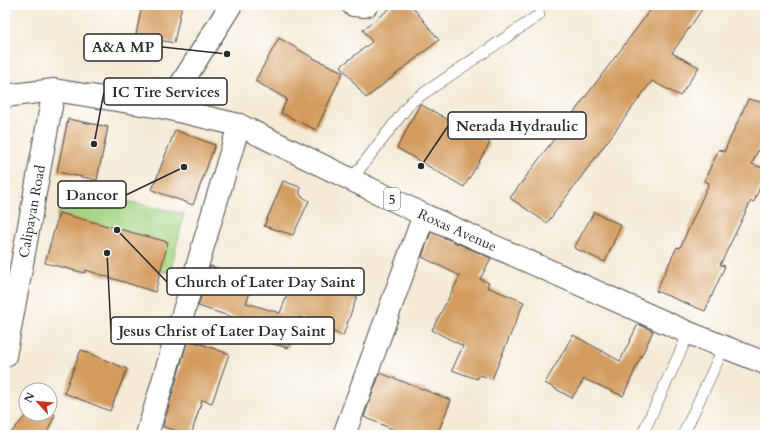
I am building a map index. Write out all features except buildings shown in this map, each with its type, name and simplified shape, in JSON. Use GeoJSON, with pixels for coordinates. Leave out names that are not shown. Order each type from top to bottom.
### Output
{"type":"FeatureCollection","features":[{"type":"Feature","properties":{"kind":"main road"},"geometry":{"type":"LineString","coordinates":[[166,108],[231,5]]}},
{"type":"Feature","properties":{"kind":"main road"},"geometry":{"type":"LineString","coordinates":[[353,5],[367,5]]}},
{"type":"Feature","properties":{"kind":"main road","name":"Roxas Avenue"},"geometry":{"type":"LineString","coordinates":[[5,96],[54,90],[166,108],[239,125],[424,215],[689,333],[765,364]]}},
{"type":"Feature","properties":{"kind":"main road","name":"Calipayan Road"},"geometry":{"type":"LineString","coordinates":[[5,356],[54,90]]}},
{"type":"Feature","properties":{"kind":"main road"},"geometry":{"type":"LineString","coordinates":[[147,435],[239,125]]}},
{"type":"Feature","properties":{"kind":"main road"},"geometry":{"type":"LineString","coordinates":[[344,435],[424,215]]}},
{"type":"Feature","properties":{"kind":"lane"},"geometry":{"type":"LineString","coordinates":[[351,180],[411,102],[539,15]]}},
{"type":"Feature","properties":{"kind":"lane"},"geometry":{"type":"LineString","coordinates":[[642,435],[689,333]]}},
{"type":"Feature","properties":{"kind":"lane"},"geometry":{"type":"LineString","coordinates":[[683,435],[724,347]]}},
{"type":"Feature","properties":{"kind":"green space"},"geometry":{"type":"Polygon","coordinates":[[[64,187],[184,214],[170,273],[51,246],[64,187]]]}},
{"type":"Feature","properties":{"kind":"place","name":"A&A MP"},"geometry":{"type":"Point","coordinates":[227,54]}},
{"type":"Feature","properties":{"kind":"place","name":"IC Tire Services"},"geometry":{"type":"Point","coordinates":[94,144]}},
{"type":"Feature","properties":{"kind":"place","name":"Nerada Hydraulic"},"geometry":{"type":"Point","coordinates":[421,166]}},
{"type":"Feature","properties":{"kind":"place","name":"Dancor"},"geometry":{"type":"Point","coordinates":[184,167]}},
{"type":"Feature","properties":{"kind":"place","name":"Church of Later Day Saint"},"geometry":{"type":"Point","coordinates":[117,230]}},
{"type":"Feature","properties":{"kind":"place","name":"Jesus Christ of Later Day Saint"},"geometry":{"type":"Point","coordinates":[107,253]}}]}
